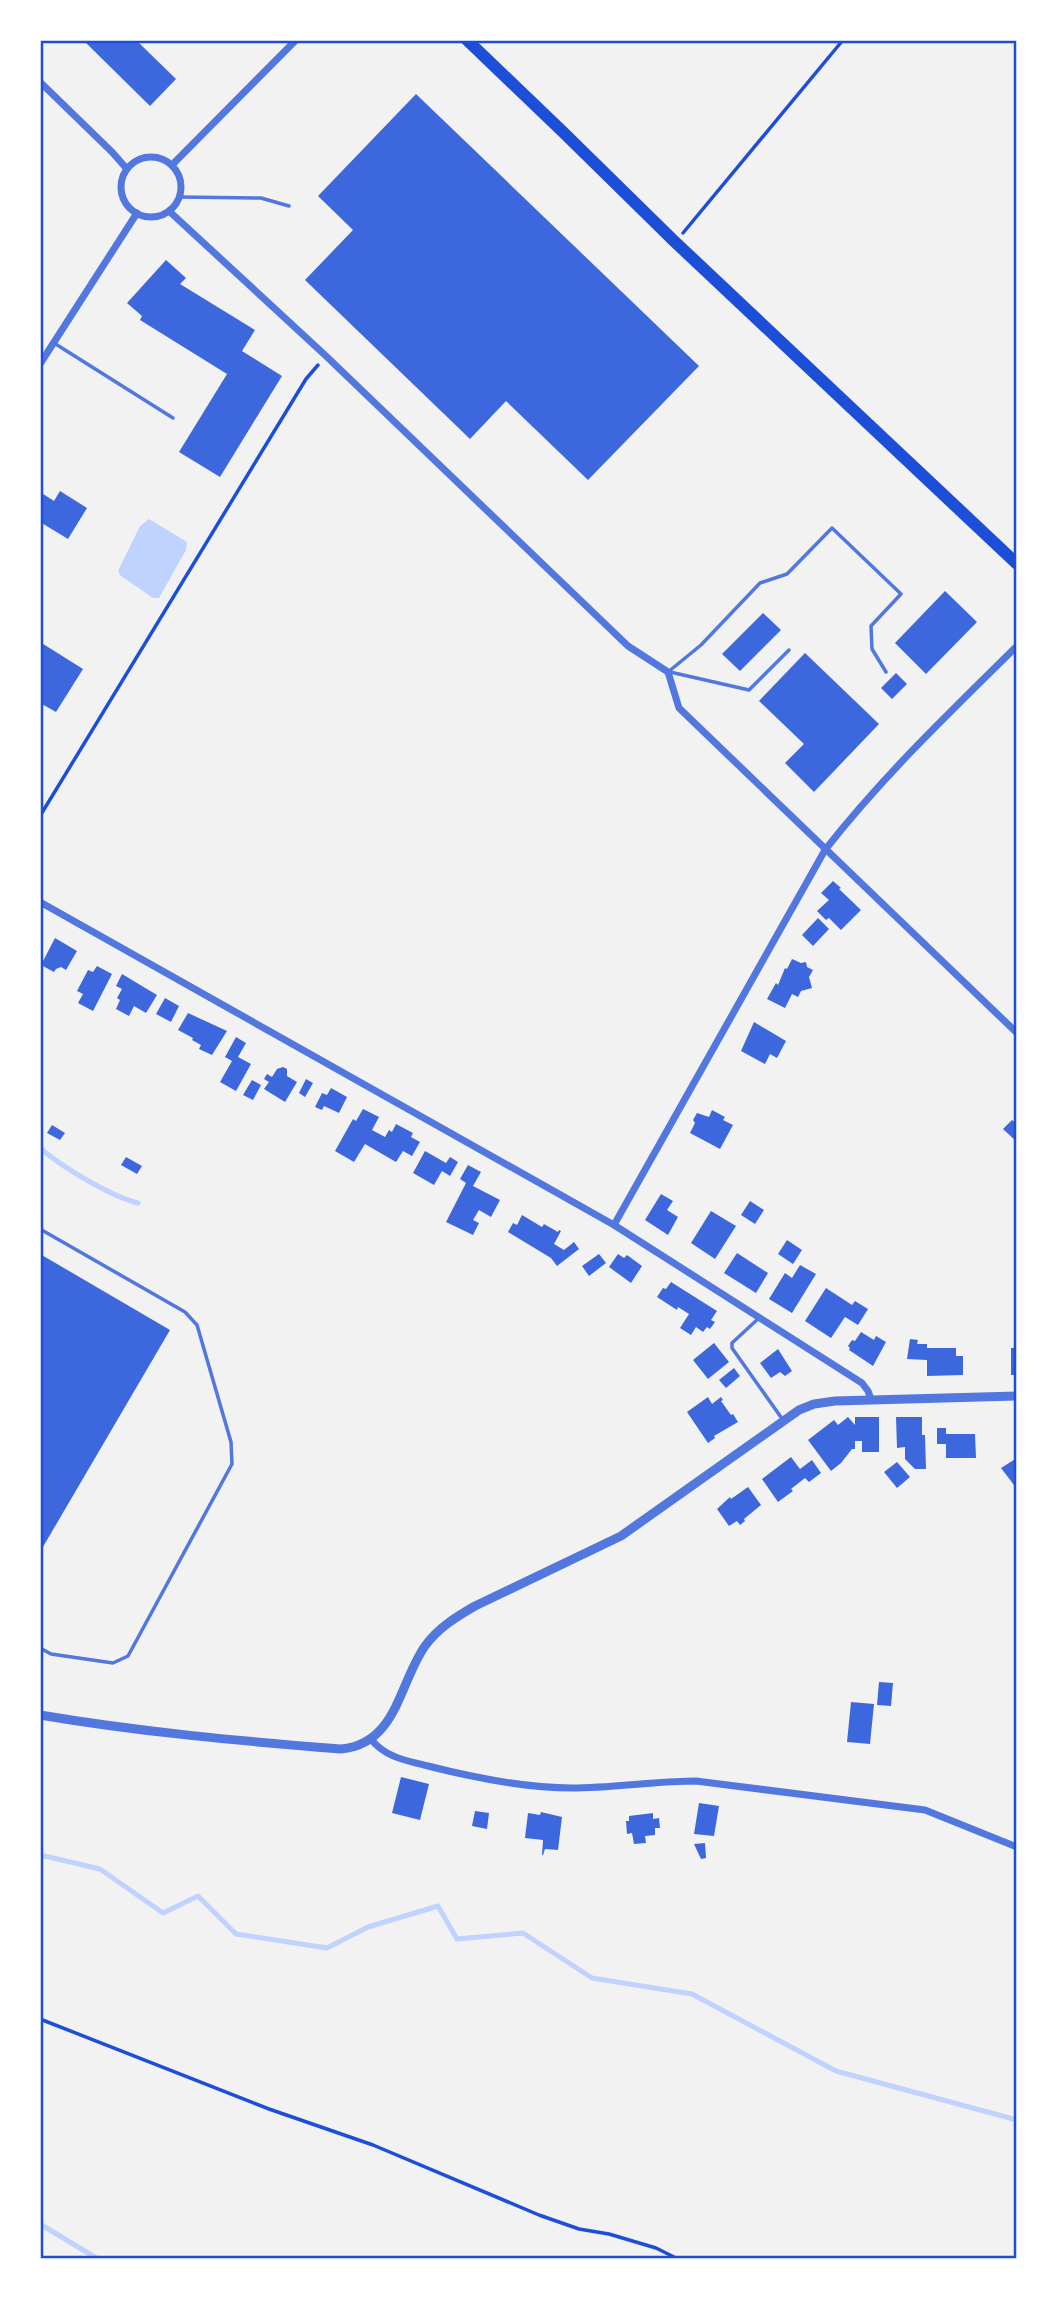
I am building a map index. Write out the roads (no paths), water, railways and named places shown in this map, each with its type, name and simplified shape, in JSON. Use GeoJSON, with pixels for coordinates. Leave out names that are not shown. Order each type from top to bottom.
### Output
{"type":"FeatureCollection","features":[{"type":"Feature","properties":{"kind":"main road"},"geometry":{"type":"LineString","coordinates":[[467,40],[674,241],[1017,564]]}},
{"type":"Feature","properties":{"kind":"street"},"geometry":{"type":"LineString","coordinates":[[172,165],[296,40]]}},
{"type":"Feature","properties":{"kind":"street"},"geometry":{"type":"LineString","coordinates":[[40,82],[127,169]]}},
{"type":"Feature","properties":{"kind":"street"},"geometry":{"type":"LineString","coordinates":[[148,156],[165,160],[172,165],[180,180],[179,197],[169,211],[153,217],[137,213],[130,208],[121,193],[121,185],[133,162],[148,156]]}},
{"type":"Feature","properties":{"kind":"street"},"geometry":{"type":"LineString","coordinates":[[169,211],[326,356],[628,646],[668,671],[679,708],[1017,1034]]}},
{"type":"Feature","properties":{"kind":"street"},"geometry":{"type":"LineString","coordinates":[[40,363],[137,213]]}},
{"type":"Feature","properties":{"kind":"street"},"geometry":{"type":"LineString","coordinates":[[614,1225],[825,850],[852,816],[918,744],[1017,646]]}},
{"type":"Feature","properties":{"kind":"street"},"geometry":{"type":"LineString","coordinates":[[40,902],[614,1225],[862,1383],[871,1399]]}},
{"type":"Feature","properties":{"kind":"street"},"geometry":{"type":"LineString","coordinates":[[40,1715],[108,1727],[199,1738],[350,1748],[371,1739],[381,1731],[424,1647],[453,1619],[621,1536],[783,1420],[814,1405],[835,1401],[1017,1396]]}},
{"type":"Feature","properties":{"kind":"street"},"geometry":{"type":"LineString","coordinates":[[371,1739],[377,1747],[396,1757],[465,1775],[523,1784],[572,1788],[696,1781],[925,1810],[1017,1846]]}},
{"type":"Feature","properties":{"kind":"lane"},"geometry":{"type":"LineString","coordinates":[[179,197],[261,198],[289,206]]}},
{"type":"Feature","properties":{"kind":"lane"},"geometry":{"type":"LineString","coordinates":[[53,342],[173,418]]}},
{"type":"Feature","properties":{"kind":"lane"},"geometry":{"type":"LineString","coordinates":[[668,671],[701,645],[760,583],[787,574],[832,528],[901,594],[871,626],[872,649],[886,672]]}},
{"type":"Feature","properties":{"kind":"lane"},"geometry":{"type":"LineString","coordinates":[[668,671],[750,690],[789,650]]}},
{"type":"Feature","properties":{"kind":"lane"},"geometry":{"type":"LineString","coordinates":[[40,1229],[185,1312],[197,1325],[231,1442],[232,1464],[128,1656],[113,1663],[51,1654],[40,1648]]}},
{"type":"Feature","properties":{"kind":"lane"},"geometry":{"type":"LineString","coordinates":[[759,1318],[732,1343],[732,1348],[783,1420]]}},
{"type":"Feature","properties":{"kind":"water"},"geometry":{"type":"Polygon","coordinates":[[[149,519],[187,542],[186,550],[159,598],[153,598],[121,576],[118,571],[140,526],[149,519]]]}},
{"type":"Feature","properties":{"kind":"waterway"},"geometry":{"type":"LineString","coordinates":[[40,1148],[87,1180],[138,1203]]}},
{"type":"Feature","properties":{"kind":"waterway"},"geometry":{"type":"LineString","coordinates":[[40,1855],[100,1869],[163,1913],[198,1896],[236,1934],[327,1948],[368,1927],[438,1906],[457,1939],[523,1933],[592,1978],[692,1994],[836,2071],[1017,2120]]}},
{"type":"Feature","properties":{"kind":"waterway"},"geometry":{"type":"LineString","coordinates":[[40,2224],[98,2259]]}}]}
